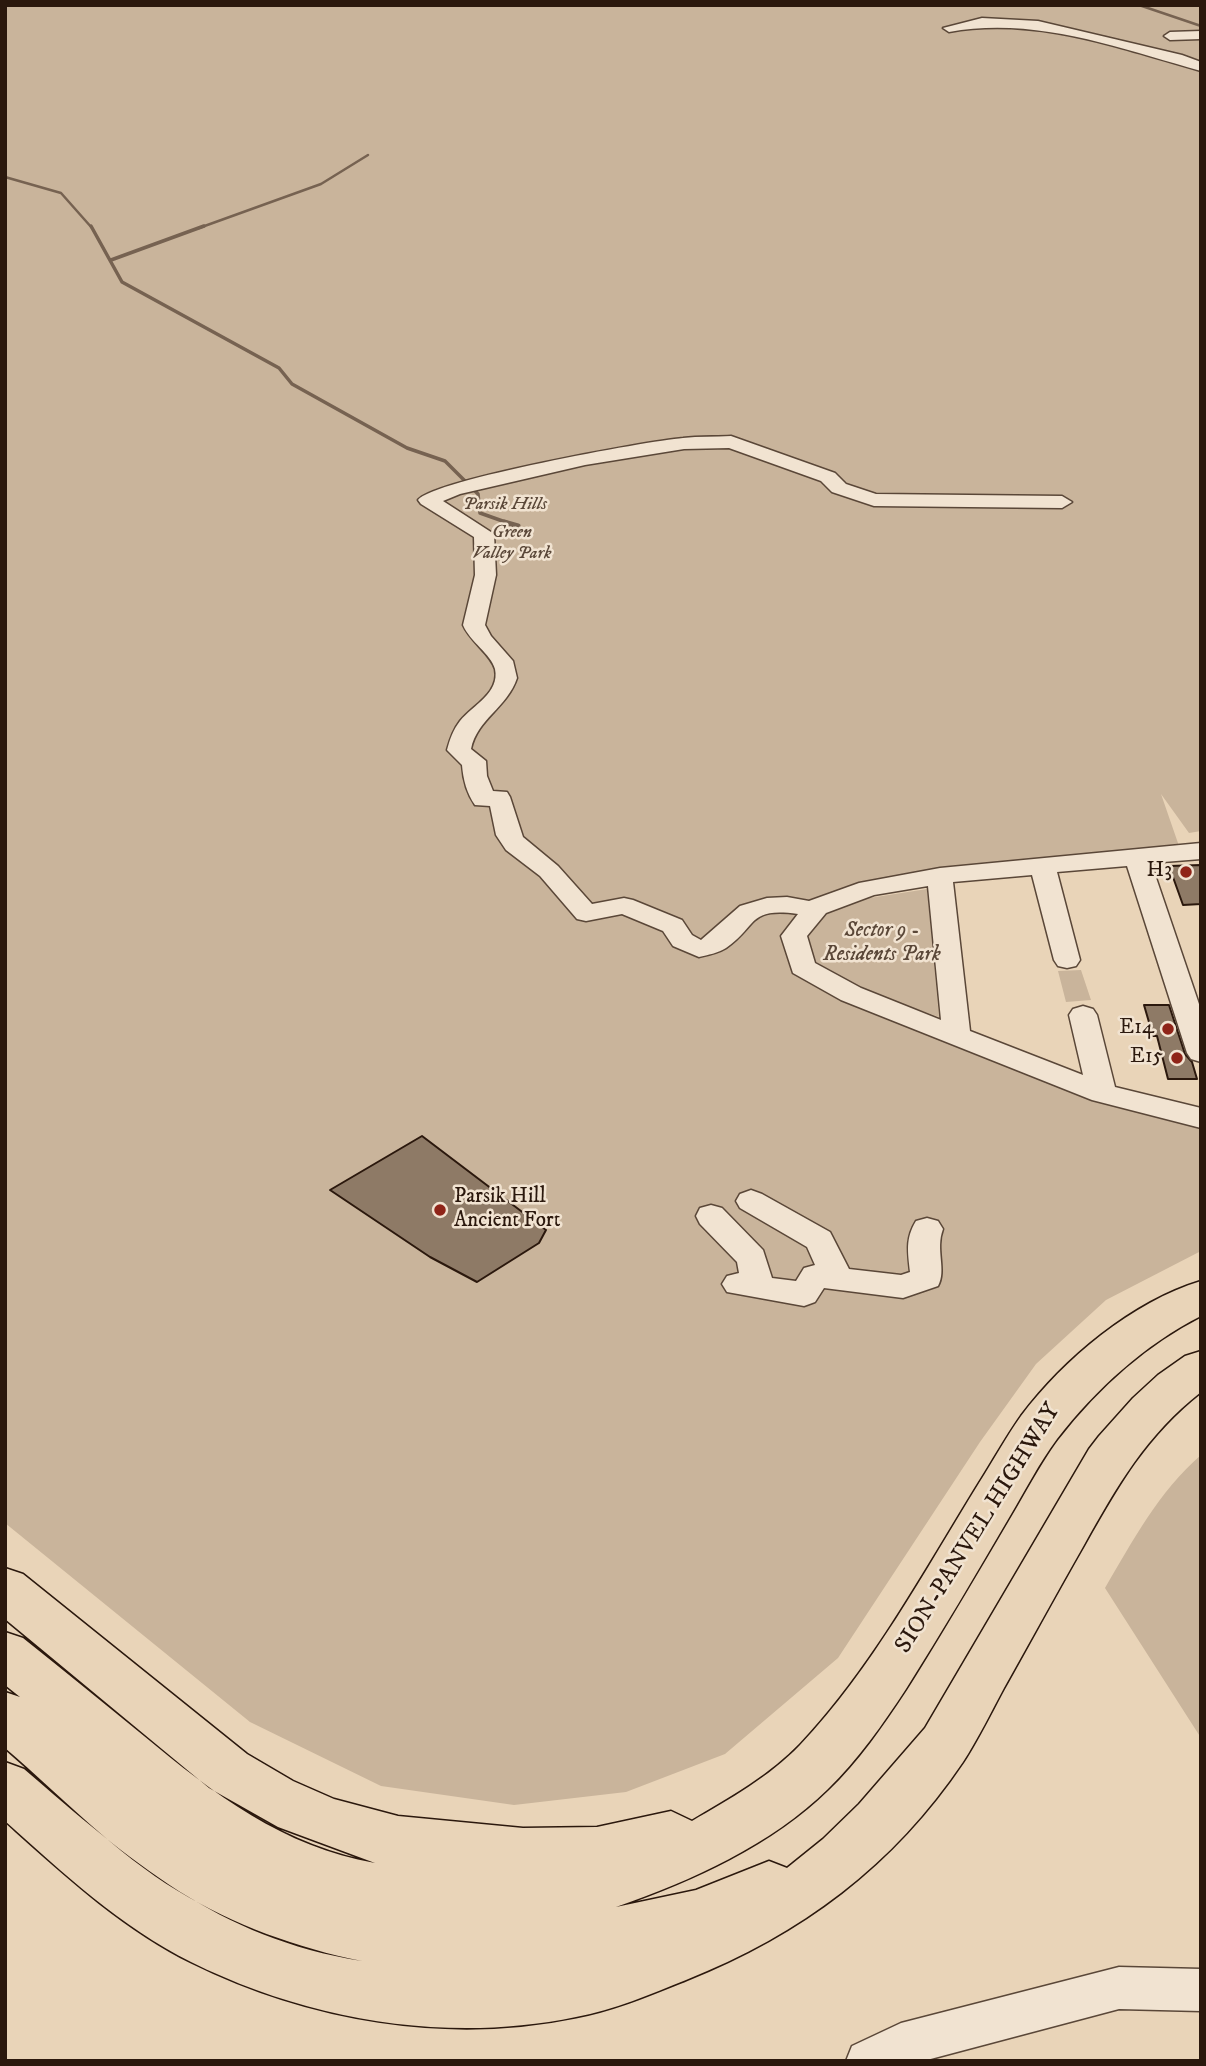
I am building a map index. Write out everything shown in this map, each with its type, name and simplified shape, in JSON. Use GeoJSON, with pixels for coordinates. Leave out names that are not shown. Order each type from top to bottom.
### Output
{"type":"FeatureCollection","features":[{"type":"Feature","properties":{"kind":"highway","name":"SION-PANVEL HIGHWAY"},"geometry":{"type":"LineString","coordinates":[[817,1764],[870,1702],[1038,1429],[1066,1393],[1135,1333],[1201,1297]]}},
{"type":"Feature","properties":{"kind":"highway"},"geometry":{"type":"LineString","coordinates":[[5,1786],[117,1885],[163,1916],[214,1943],[269,1966],[328,1983],[389,1995],[453,2000],[515,1997],[576,1989],[697,1948],[750,1923],[803,1891],[841,1860],[914,1783],[944,1745],[1106,1462],[1131,1429],[1159,1401],[1201,1368]]}},
{"type":"Feature","properties":{"kind":"highway"},"geometry":{"type":"LineString","coordinates":[[5,1589],[228,1772],[298,1812],[379,1838],[423,1846],[515,1856],[564,1857],[608,1852],[650,1844],[696,1829],[778,1790],[817,1764]]}},
{"type":"Feature","properties":{"kind":"highway"},"geometry":{"type":"LineString","coordinates":[[5,1654],[191,1808],[229,1834],[270,1856],[315,1873],[412,1895],[652,1928],[687,1920],[792,1877],[834,1853],[879,1819]]}},
{"type":"Feature","properties":{"kind":"highway"},"geometry":{"type":"LineString","coordinates":[[5,1715],[156,1844],[198,1873],[268,1907],[346,1932],[402,1942],[458,1947],[517,1945],[569,1916],[613,1882],[703,1843],[783,1794],[817,1764]]}},
{"type":"Feature","properties":{"kind":"street"},"geometry":{"type":"LineString","coordinates":[[949,28],[982,22],[1025,23],[1178,58],[1201,68]]}},
{"type":"Feature","properties":{"kind":"street"},"geometry":{"type":"LineString","coordinates":[[1170,36],[1201,35]]}},
{"type":"Feature","properties":{"kind":"street"},"geometry":{"type":"LineString","coordinates":[[814,911],[797,904],[753,909],[741,917],[715,945],[699,949],[682,940],[673,926],[624,906],[586,913],[573,902],[567,890],[549,871],[530,859],[510,838],[504,807],[498,797],[484,800],[478,787],[474,761],[466,758],[459,750],[465,727],[502,690],[506,677],[504,661],[479,635],[473,624],[486,572],[484,534],[428,500],[470,486],[637,450],[684,443],[732,442],[828,477],[839,488],[874,500],[1062,502]]}},
{"type":"Feature","properties":{"kind":"street"},"geometry":{"type":"LineString","coordinates":[[1201,851],[940,876],[868,888],[817,907],[794,936],[803,967],[851,993],[1102,1093],[1201,1118]]}},
{"type":"Feature","properties":{"kind":"street"},"geometry":{"type":"LineString","coordinates":[[1137,858],[1201,1053]]}},
{"type":"Feature","properties":{"kind":"street"},"geometry":{"type":"LineString","coordinates":[[1043,867],[1067,960]]}},
{"type":"Feature","properties":{"kind":"street"},"geometry":{"type":"LineString","coordinates":[[940,876],[957,1036]]}},
{"type":"Feature","properties":{"kind":"street"},"geometry":{"type":"LineString","coordinates":[[1083,1015],[1102,1093]]}},
{"type":"Feature","properties":{"kind":"street"},"geometry":{"type":"LineString","coordinates":[[751,1201],[819,1240],[838,1280]]}},
{"type":"Feature","properties":{"kind":"street"},"geometry":{"type":"LineString","coordinates":[[710,1216],[752,1258],[748,1286],[804,1294],[815,1276],[903,1287],[928,1278],[922,1243],[927,1229]]}},
{"type":"Feature","properties":{"kind":"street"},"geometry":{"type":"LineString","coordinates":[[868,2061],[901,2045],[1119,1988],[1201,1990]]}},
{"type":"Feature","properties":{"kind":"green space","name":"Parsik Hills"},"geometry":{"type":"Polygon","coordinates":[[[5,5],[1201,5],[1201,831],[1189,833],[1161,794],[1179,846],[862,883],[785,931],[809,947],[807,935],[824,913],[863,899],[927,889],[939,1017],[875,994],[1201,1126],[1201,1251],[1106,1300],[1036,1364],[980,1442],[838,1658],[725,1754],[626,1792],[514,1805],[381,1786],[250,1722],[5,1523],[5,5]]]}},
{"type":"Feature","properties":{"kind":"green space"},"geometry":{"type":"Polygon","coordinates":[[[1081,970],[1091,1000],[1066,1002],[1058,971],[1081,970]]]}},
{"type":"Feature","properties":{"kind":"green space"},"geometry":{"type":"Polygon","coordinates":[[[1201,1455],[1201,1738],[1105,1588],[1159,1501],[1201,1455]]]}},
{"type":"Feature","properties":{"kind":"building"},"geometry":{"type":"Polygon","coordinates":[[[1201,865],[1201,904],[1183,905],[1169,866],[1201,865]]]}},
{"type":"Feature","properties":{"kind":"building"},"geometry":{"type":"Polygon","coordinates":[[[1144,1005],[1169,1005],[1185,1054],[1192,1062],[1197,1079],[1168,1079],[1157,1036],[1153,1036],[1144,1005]]]}},
{"type":"Feature","properties":{"kind":"building","name":"Parsik Hill Ancient Fort"},"geometry":{"type":"Polygon","coordinates":[[[422,1136],[546,1230],[539,1243],[477,1282],[430,1257],[330,1190],[422,1136]]]}},
{"type":"Feature","properties":{"kind":"waterway"},"geometry":{"type":"LineString","coordinates":[[1139,5],[1201,26]]}},
{"type":"Feature","properties":{"kind":"waterway"},"geometry":{"type":"LineString","coordinates":[[199,228],[321,184],[368,155]]}},
{"type":"Feature","properties":{"kind":"waterway"},"geometry":{"type":"LineString","coordinates":[[5,177],[61,193],[92,228]]}},
{"type":"Feature","properties":{"kind":"waterway"},"geometry":{"type":"LineString","coordinates":[[91,226],[122,282],[279,368],[292,384],[407,448],[445,461],[478,494],[480,513],[511,524]]}},
{"type":"Feature","properties":{"kind":"waterway"},"geometry":{"type":"LineString","coordinates":[[111,260],[204,226]]}},
{"type":"Feature","properties":{"kind":"waterway"},"geometry":{"type":"LineString","coordinates":[[504,522],[511,524]]}},
{"type":"Feature","properties":{"kind":"waterway"},"geometry":{"type":"LineString","coordinates":[[511,524],[518,526]]}},
{"type":"Feature","properties":{"kind":"place","name":"H3"},"geometry":{"type":"Point","coordinates":[1186,872]}},
{"type":"Feature","properties":{"kind":"place","name":"E14"},"geometry":{"type":"Point","coordinates":[1168,1029]}},
{"type":"Feature","properties":{"kind":"place","name":"E15"},"geometry":{"type":"Point","coordinates":[1177,1058]}},
{"type":"Feature","properties":{"kind":"place","name":"Parsik Hill Ancient Fort"},"geometry":{"type":"Point","coordinates":[440,1210]}},
{"type":"Feature","properties":{"kind":"park label","name":"Green Valley Park"},"geometry":{"type":"Point","coordinates":[512,543]}},
{"type":"Feature","properties":{"kind":"park label","name":"Sector 9 - Residents Park"},"geometry":{"type":"Point","coordinates":[882,944]}}]}
